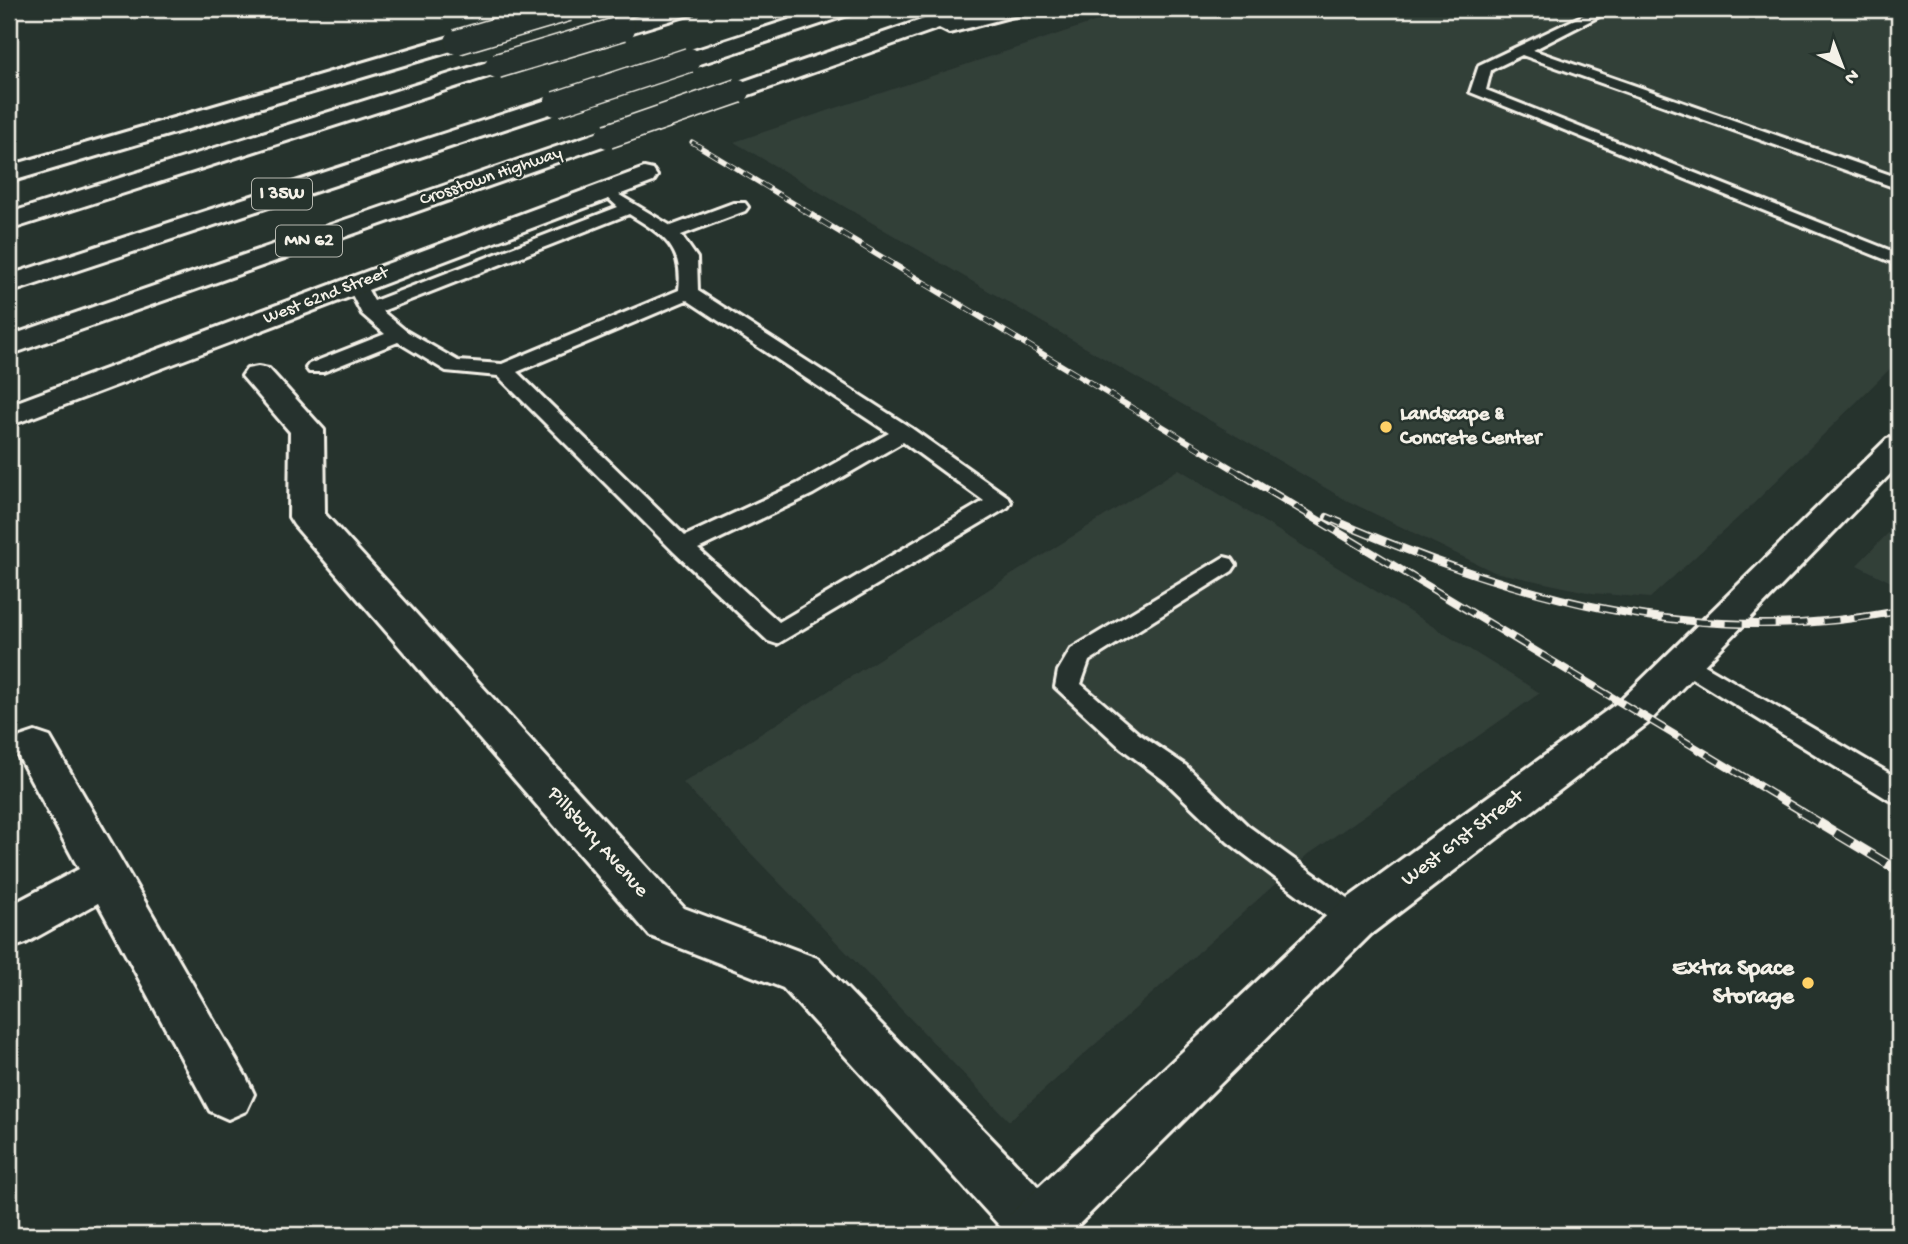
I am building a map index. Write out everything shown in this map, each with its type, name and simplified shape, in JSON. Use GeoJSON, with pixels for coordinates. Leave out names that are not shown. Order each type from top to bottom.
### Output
{"type":"FeatureCollection","features":[{"type":"Feature","properties":{"kind":"main road"},"geometry":{"type":"LineString","coordinates":[[9,174],[268,97],[451,37],[523,9]]}},
{"type":"Feature","properties":{"kind":"main road"},"geometry":{"type":"LineString","coordinates":[[451,37],[568,9]]}},
{"type":"Feature","properties":{"kind":"main road","name":"I 35W"},"geometry":{"type":"LineString","coordinates":[[9,222],[684,9]]}},
{"type":"Feature","properties":{"kind":"main road","name":"I 35W"},"geometry":{"type":"LineString","coordinates":[[9,284],[843,9]]}},
{"type":"Feature","properties":{"kind":"main road","name":"Crosstown Highway"},"geometry":{"type":"LineString","coordinates":[[9,345],[973,9]]}},
{"type":"Feature","properties":{"kind":"main road"},"geometry":{"type":"LineString","coordinates":[[832,58],[1013,9]]}},
{"type":"Feature","properties":{"kind":"main road","name":"West 62nd Street"},"geometry":{"type":"LineString","coordinates":[[9,416],[363,297],[606,190],[644,176]]}},
{"type":"Feature","properties":{"kind":"main road","name":"Pillsbury Avenue"},"geometry":{"type":"LineString","coordinates":[[258,376],[307,430],[307,517],[667,922],[800,973],[1033,1231]]}},
{"type":"Feature","properties":{"kind":"main road","name":"West 61st Street"},"geometry":{"type":"LineString","coordinates":[[1033,1231],[1354,920],[1634,712],[1686,663],[1899,446]]}},
{"type":"Feature","properties":{"kind":"main road"},"geometry":{"type":"LineString","coordinates":[[35,748],[228,1094]]}},
{"type":"Feature","properties":{"kind":"main road"},"geometry":{"type":"LineString","coordinates":[[9,929],[105,877]]}},
{"type":"Feature","properties":{"kind":"lane"},"geometry":{"type":"LineString","coordinates":[[1606,9],[1484,68],[1478,92],[1899,260]]}},
{"type":"Feature","properties":{"kind":"lane"},"geometry":{"type":"LineString","coordinates":[[1521,50],[1899,184]]}},
{"type":"Feature","properties":{"kind":"lane"},"geometry":{"type":"LineString","coordinates":[[606,190],[667,234],[686,254],[690,272],[688,293]]}},
{"type":"Feature","properties":{"kind":"lane"},"geometry":{"type":"LineString","coordinates":[[667,234],[739,207]]}},
{"type":"Feature","properties":{"kind":"lane"},"geometry":{"type":"LineString","coordinates":[[630,208],[363,297],[399,335],[453,367],[504,369],[688,293]]}},
{"type":"Feature","properties":{"kind":"lane"},"geometry":{"type":"LineString","coordinates":[[504,369],[682,547],[777,635],[1000,502],[904,433],[688,293]]}},
{"type":"Feature","properties":{"kind":"lane"},"geometry":{"type":"LineString","coordinates":[[316,369],[399,335]]}},
{"type":"Feature","properties":{"kind":"lane"},"geometry":{"type":"LineString","coordinates":[[682,547],[805,489],[904,433]]}},
{"type":"Feature","properties":{"kind":"lane"},"geometry":{"type":"LineString","coordinates":[[1224,565],[1080,655],[1068,687],[1130,741],[1175,773],[1238,834],[1354,920]]}},
{"type":"Feature","properties":{"kind":"lane"},"geometry":{"type":"LineString","coordinates":[[1686,663],[1899,792]]}},
{"type":"Feature","properties":{"kind":"shaded area"},"geometry":{"type":"Polygon","coordinates":[[[1133,9],[1899,9],[1899,360],[1753,504],[1650,598],[1592,593],[1494,572],[1346,500],[734,142],[1133,9]]]}},
{"type":"Feature","properties":{"kind":"shaded area"},"geometry":{"type":"Polygon","coordinates":[[[1179,469],[1540,693],[1309,854],[1009,1121],[683,783],[1179,469]]]}},
{"type":"Feature","properties":{"kind":"shaded area"},"geometry":{"type":"Polygon","coordinates":[[[1899,522],[1899,586],[1857,565],[1899,522]]]}},
{"type":"Feature","properties":{"kind":"railway"},"geometry":{"type":"LineString","coordinates":[[460,9],[470,15]]}},
{"type":"Feature","properties":{"kind":"railway"},"geometry":{"type":"LineString","coordinates":[[692,142],[803,209]]}},
{"type":"Feature","properties":{"kind":"railway"},"geometry":{"type":"LineString","coordinates":[[800,208],[1243,475]]}},
{"type":"Feature","properties":{"kind":"railway"},"geometry":{"type":"LineString","coordinates":[[1240,473],[1804,813]]}},
{"type":"Feature","properties":{"kind":"railway"},"geometry":{"type":"LineString","coordinates":[[1327,517],[1466,571],[1536,593],[1606,609],[1678,620],[1750,624],[1824,621],[1899,611]]}},
{"type":"Feature","properties":{"kind":"railway"},"geometry":{"type":"LineString","coordinates":[[1801,812],[1899,871]]}},
{"type":"Feature","properties":{"kind":"place","name":"Landscape & Concrete Center"},"geometry":{"type":"Point","coordinates":[1386,427]}},
{"type":"Feature","properties":{"kind":"place","name":"Extra Space Storage"},"geometry":{"type":"Point","coordinates":[1808,983]}}]}
